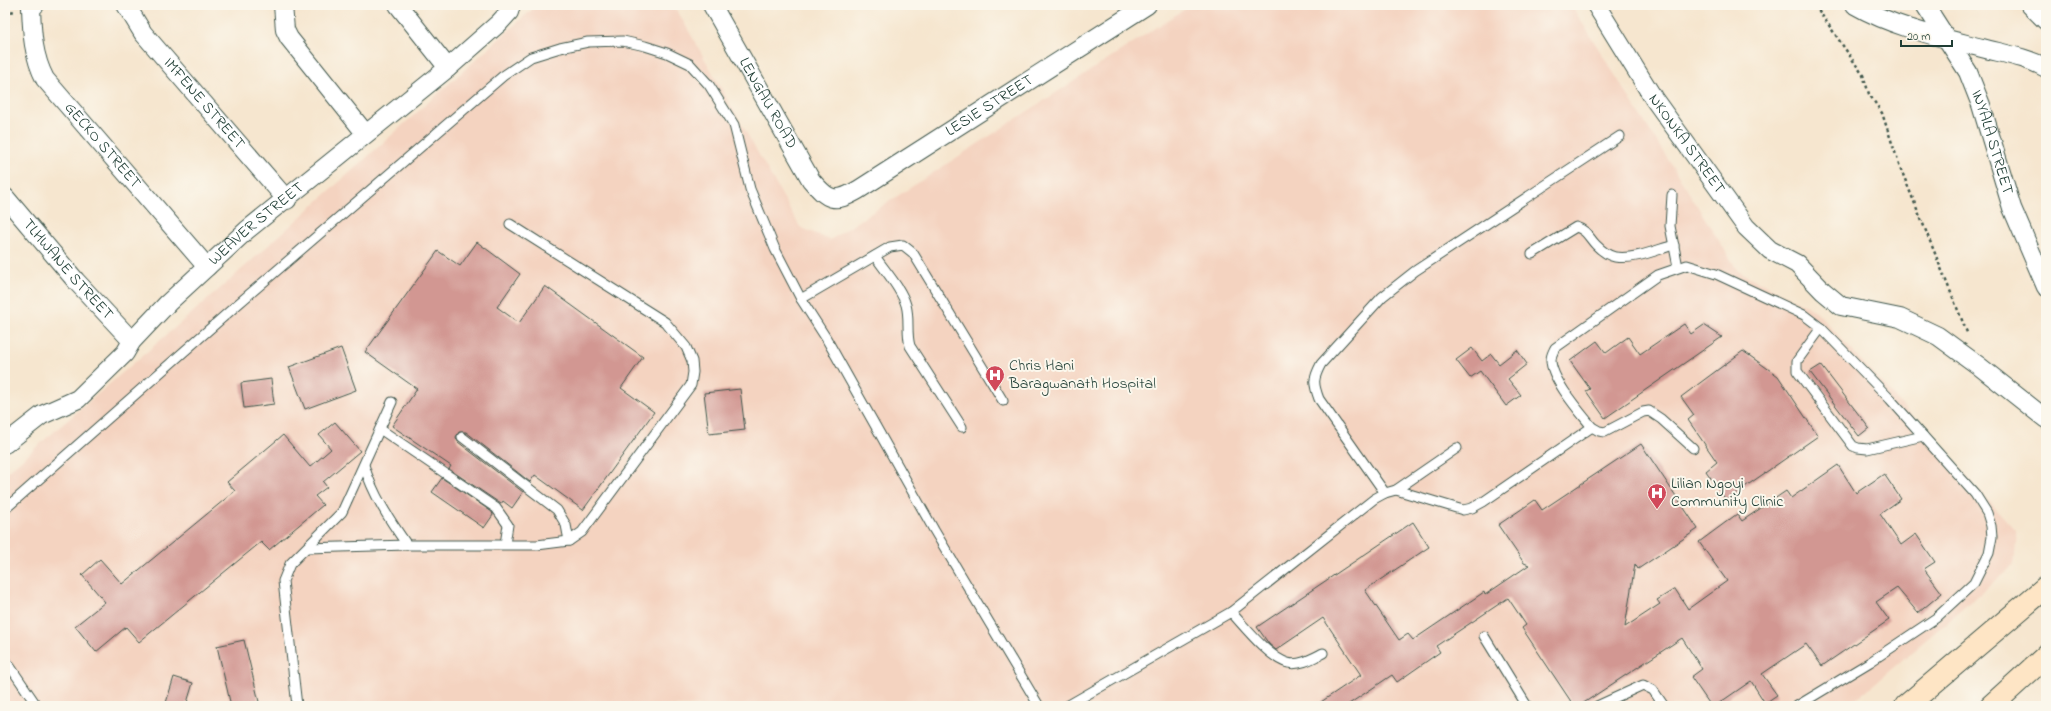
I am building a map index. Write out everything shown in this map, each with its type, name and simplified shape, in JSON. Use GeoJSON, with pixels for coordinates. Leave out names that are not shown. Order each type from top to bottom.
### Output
{"type":"FeatureCollection","features":[{"type":"Feature","properties":{"kind":"main road"},"geometry":{"type":"LineString","coordinates":[[1906,706],[2046,587]]}},
{"type":"Feature","properties":{"kind":"main road"},"geometry":{"type":"LineString","coordinates":[[1991,706],[2046,656]]}},
{"type":"Feature","properties":{"kind":"street","name":"IMFENE STREET"},"geometry":{"type":"LineString","coordinates":[[126,5],[142,32],[286,200]]}},
{"type":"Feature","properties":{"kind":"street"},"geometry":{"type":"LineString","coordinates":[[282,5],[285,30],[289,38],[365,133]]}},
{"type":"Feature","properties":{"kind":"street"},"geometry":{"type":"LineString","coordinates":[[398,5],[448,68]]}},
{"type":"Feature","properties":{"kind":"street","name":"WEAVER STREET"},"geometry":{"type":"LineString","coordinates":[[5,444],[42,415],[78,399],[125,353],[132,342],[168,303],[247,230],[286,200],[365,133],[448,68],[499,23],[509,12],[511,5]]}},
{"type":"Feature","properties":{"kind":"street","name":"LENGAU ROAD"},"geometry":{"type":"LineString","coordinates":[[712,5],[811,180],[823,194],[829,197]]}},
{"type":"Feature","properties":{"kind":"street","name":"LESIE STREET"},"geometry":{"type":"LineString","coordinates":[[829,197],[840,198],[858,190],[1147,5]]}},
{"type":"Feature","properties":{"kind":"street","name":"NKONKA STREET"},"geometry":{"type":"LineString","coordinates":[[1596,5],[1654,99],[1746,227],[1770,250],[1797,264],[1823,291],[1841,306],[1900,318],[1938,336],[1967,356],[2045,417]]}},
{"type":"Feature","properties":{"kind":"street"},"geometry":{"type":"LineString","coordinates":[[1854,5],[1897,24],[1946,39],[2029,59],[2046,68]]}},
{"type":"Feature","properties":{"kind":"street","name":"INYALA STREET"},"geometry":{"type":"LineString","coordinates":[[1925,5],[1968,72],[1979,99],[2012,208],[2046,287]]}},
{"type":"Feature","properties":{"kind":"street"},"geometry":{"type":"LineString","coordinates":[[2030,5],[2046,21]]}},
{"type":"Feature","properties":{"kind":"street","name":"GECKO STREET"},"geometry":{"type":"LineString","coordinates":[[33,7],[32,38],[35,53],[45,78],[207,267]]}},
{"type":"Feature","properties":{"kind":"street","name":"TLHWANE STREET"},"geometry":{"type":"LineString","coordinates":[[7,204],[132,342]]}},
{"type":"Feature","properties":{"kind":"lane"},"geometry":{"type":"LineString","coordinates":[[5,509],[238,304],[503,76],[532,57],[560,48],[588,42],[623,41],[667,53],[690,64],[709,85],[734,126],[750,189],[774,249],[801,299],[826,338],[934,530],[1039,706]]}},
{"type":"Feature","properties":{"kind":"lane"},"geometry":{"type":"LineString","coordinates":[[1385,493],[1319,399],[1314,385],[1314,377],[1321,364],[1382,297],[1410,275],[1620,136]]}},
{"type":"Feature","properties":{"kind":"lane"},"geometry":{"type":"LineString","coordinates":[[1672,195],[1670,226],[1678,267]]}},
{"type":"Feature","properties":{"kind":"lane"},"geometry":{"type":"LineString","coordinates":[[307,548],[407,545],[538,545],[569,541],[582,532],[691,385],[693,372],[692,361],[686,347],[665,322],[510,224]]}},
{"type":"Feature","properties":{"kind":"lane"},"geometry":{"type":"LineString","coordinates":[[1532,254],[1576,227],[1586,232],[1595,244],[1606,253],[1615,257],[1637,256],[1674,245]]}},
{"type":"Feature","properties":{"kind":"lane"},"geometry":{"type":"LineString","coordinates":[[801,299],[890,247],[903,245],[913,253],[1003,401]]}},
{"type":"Feature","properties":{"kind":"lane"},"geometry":{"type":"LineString","coordinates":[[875,256],[903,298],[908,314],[908,338],[910,346],[962,427]]}},
{"type":"Feature","properties":{"kind":"lane"},"geometry":{"type":"LineString","coordinates":[[1692,448],[1661,418],[1649,411],[1643,412],[1614,429],[1605,432],[1592,427],[1554,372],[1551,354],[1555,348],[1645,283],[1658,275],[1687,265],[1716,274],[1804,315],[1822,328],[1923,436],[1975,494],[1988,513],[1992,537],[1989,553],[1984,567],[1974,583],[1936,618],[1870,662],[1797,706]]}},
{"type":"Feature","properties":{"kind":"lane"},"geometry":{"type":"LineString","coordinates":[[1822,328],[1797,361],[1797,371],[1853,446],[1867,449],[1923,436]]}},
{"type":"Feature","properties":{"kind":"lane"},"geometry":{"type":"LineString","coordinates":[[297,706],[284,581],[290,564],[342,512],[392,402]]}},
{"type":"Feature","properties":{"kind":"lane"},"geometry":{"type":"LineString","coordinates":[[1396,490],[1458,509],[1472,508],[1592,427]]}},
{"type":"Feature","properties":{"kind":"lane"},"geometry":{"type":"LineString","coordinates":[[380,429],[496,508],[508,525],[505,544]]}},
{"type":"Feature","properties":{"kind":"lane"},"geometry":{"type":"LineString","coordinates":[[462,437],[557,510],[566,525],[569,541]]}},
{"type":"Feature","properties":{"kind":"lane"},"geometry":{"type":"LineString","coordinates":[[1067,706],[1231,612],[1374,499],[1385,493],[1396,490],[1457,448]]}},
{"type":"Feature","properties":{"kind":"lane"},"geometry":{"type":"LineString","coordinates":[[364,465],[370,486],[389,519],[407,545]]}},
{"type":"Feature","properties":{"kind":"lane"},"geometry":{"type":"LineString","coordinates":[[1231,612],[1272,655],[1288,663],[1304,662],[1324,654]]}},
{"type":"Feature","properties":{"kind":"lane"},"geometry":{"type":"LineString","coordinates":[[1484,636],[1527,706]]}},
{"type":"Feature","properties":{"kind":"lane"},"geometry":{"type":"LineString","coordinates":[[5,659],[37,706]]}},
{"type":"Feature","properties":{"kind":"lane"},"geometry":{"type":"LineString","coordinates":[[1597,706],[1643,685],[1653,690],[1664,706]]}},
{"type":"Feature","properties":{"kind":"path"},"geometry":{"type":"LineString","coordinates":[[1815,5],[1863,75],[1870,94],[1882,113],[1900,168],[1968,337]]}},
{"type":"Feature","properties":{"kind":"shaded area","name":"Chris Hani Baragwanath Hospital"},"geometry":{"type":"Polygon","coordinates":[[[537,5],[674,5],[800,227],[830,240],[1191,5],[1571,5],[1738,271],[1816,311],[2017,532],[2014,565],[1848,706],[5,706],[5,474],[221,288],[537,5]]]}},
{"type":"Feature","properties":{"kind":"building"},"geometry":{"type":"Polygon","coordinates":[[[477,242],[520,274],[497,307],[519,323],[545,286],[643,357],[621,388],[654,412],[583,510],[535,475],[530,482],[466,432],[459,432],[456,437],[458,442],[523,492],[512,508],[503,501],[501,504],[449,469],[451,466],[392,426],[417,389],[365,352],[438,251],[460,266],[477,242]]]}},
{"type":"Feature","properties":{"kind":"building"},"geometry":{"type":"Polygon","coordinates":[[[1684,324],[1691,334],[1704,325],[1722,337],[1605,418],[1586,391],[1590,389],[1570,361],[1597,341],[1606,353],[1628,337],[1640,354],[1684,324]]]}},
{"type":"Feature","properties":{"kind":"building"},"geometry":{"type":"Polygon","coordinates":[[[341,348],[356,390],[305,409],[289,367],[341,348]]]}},
{"type":"Feature","properties":{"kind":"building"},"geometry":{"type":"Polygon","coordinates":[[[1472,348],[1482,361],[1491,354],[1499,364],[1517,350],[1527,364],[1508,379],[1521,395],[1506,406],[1480,371],[1470,378],[1456,360],[1472,348]]]}},
{"type":"Feature","properties":{"kind":"building"},"geometry":{"type":"Polygon","coordinates":[[[1743,351],[1778,376],[1818,436],[1726,500],[1706,471],[1717,462],[1688,420],[1694,415],[1681,397],[1743,351]]]}},
{"type":"Feature","properties":{"kind":"building"},"geometry":{"type":"Polygon","coordinates":[[[1821,365],[1869,428],[1859,436],[1810,372],[1821,365]]]}},
{"type":"Feature","properties":{"kind":"building"},"geometry":{"type":"Polygon","coordinates":[[[271,379],[274,404],[244,408],[241,383],[271,379]]]}},
{"type":"Feature","properties":{"kind":"building"},"geometry":{"type":"Polygon","coordinates":[[[740,389],[745,430],[709,434],[704,393],[740,389]]]}},
{"type":"Feature","properties":{"kind":"building"},"geometry":{"type":"Polygon","coordinates":[[[335,422],[360,451],[323,482],[327,487],[315,496],[323,505],[269,550],[261,542],[139,642],[126,627],[96,652],[75,626],[105,602],[82,575],[100,559],[122,584],[235,491],[227,482],[283,435],[310,467],[331,449],[319,435],[335,422]]]}},
{"type":"Feature","properties":{"kind":"building"},"geometry":{"type":"Polygon","coordinates":[[[1641,444],[1698,529],[1638,569],[1635,564],[1625,627],[1660,604],[1657,600],[1675,589],[1688,609],[1727,581],[1699,542],[1737,514],[1742,521],[1786,491],[1791,498],[1838,465],[1856,493],[1884,474],[1901,499],[1880,514],[1901,545],[1916,534],[1935,562],[1924,569],[1942,593],[1918,613],[1897,588],[1876,602],[1889,620],[1822,666],[1806,644],[1762,674],[1777,695],[1765,703],[1751,681],[1715,706],[1711,706],[1691,677],[1702,669],[1682,638],[1579,706],[1574,706],[1522,628],[1526,625],[1508,598],[1436,646],[1440,652],[1397,682],[1392,675],[1346,706],[1315,706],[1361,675],[1323,618],[1276,650],[1269,644],[1257,627],[1413,522],[1429,547],[1365,590],[1399,640],[1408,634],[1413,640],[1484,592],[1485,595],[1529,565],[1524,563],[1498,525],[1535,500],[1542,510],[1641,444]]]}},
{"type":"Feature","properties":{"kind":"building"},"geometry":{"type":"Polygon","coordinates":[[[442,478],[492,512],[493,515],[484,528],[432,492],[442,478]]]}},
{"type":"Feature","properties":{"kind":"building"},"geometry":{"type":"Polygon","coordinates":[[[244,640],[260,706],[231,706],[217,646],[244,640]]]}},
{"type":"Feature","properties":{"kind":"building"},"geometry":{"type":"Polygon","coordinates":[[[174,677],[193,683],[186,706],[165,706],[174,677]]]}},
{"type":"Feature","properties":{"kind":"place","name":"Chris Hani Baragwanath Hospital"},"geometry":{"type":"Point","coordinates":[995,392]}},
{"type":"Feature","properties":{"kind":"place","name":"Lilian Ngoyi Community Clinic"},"geometry":{"type":"Point","coordinates":[1657,510]}}]}
